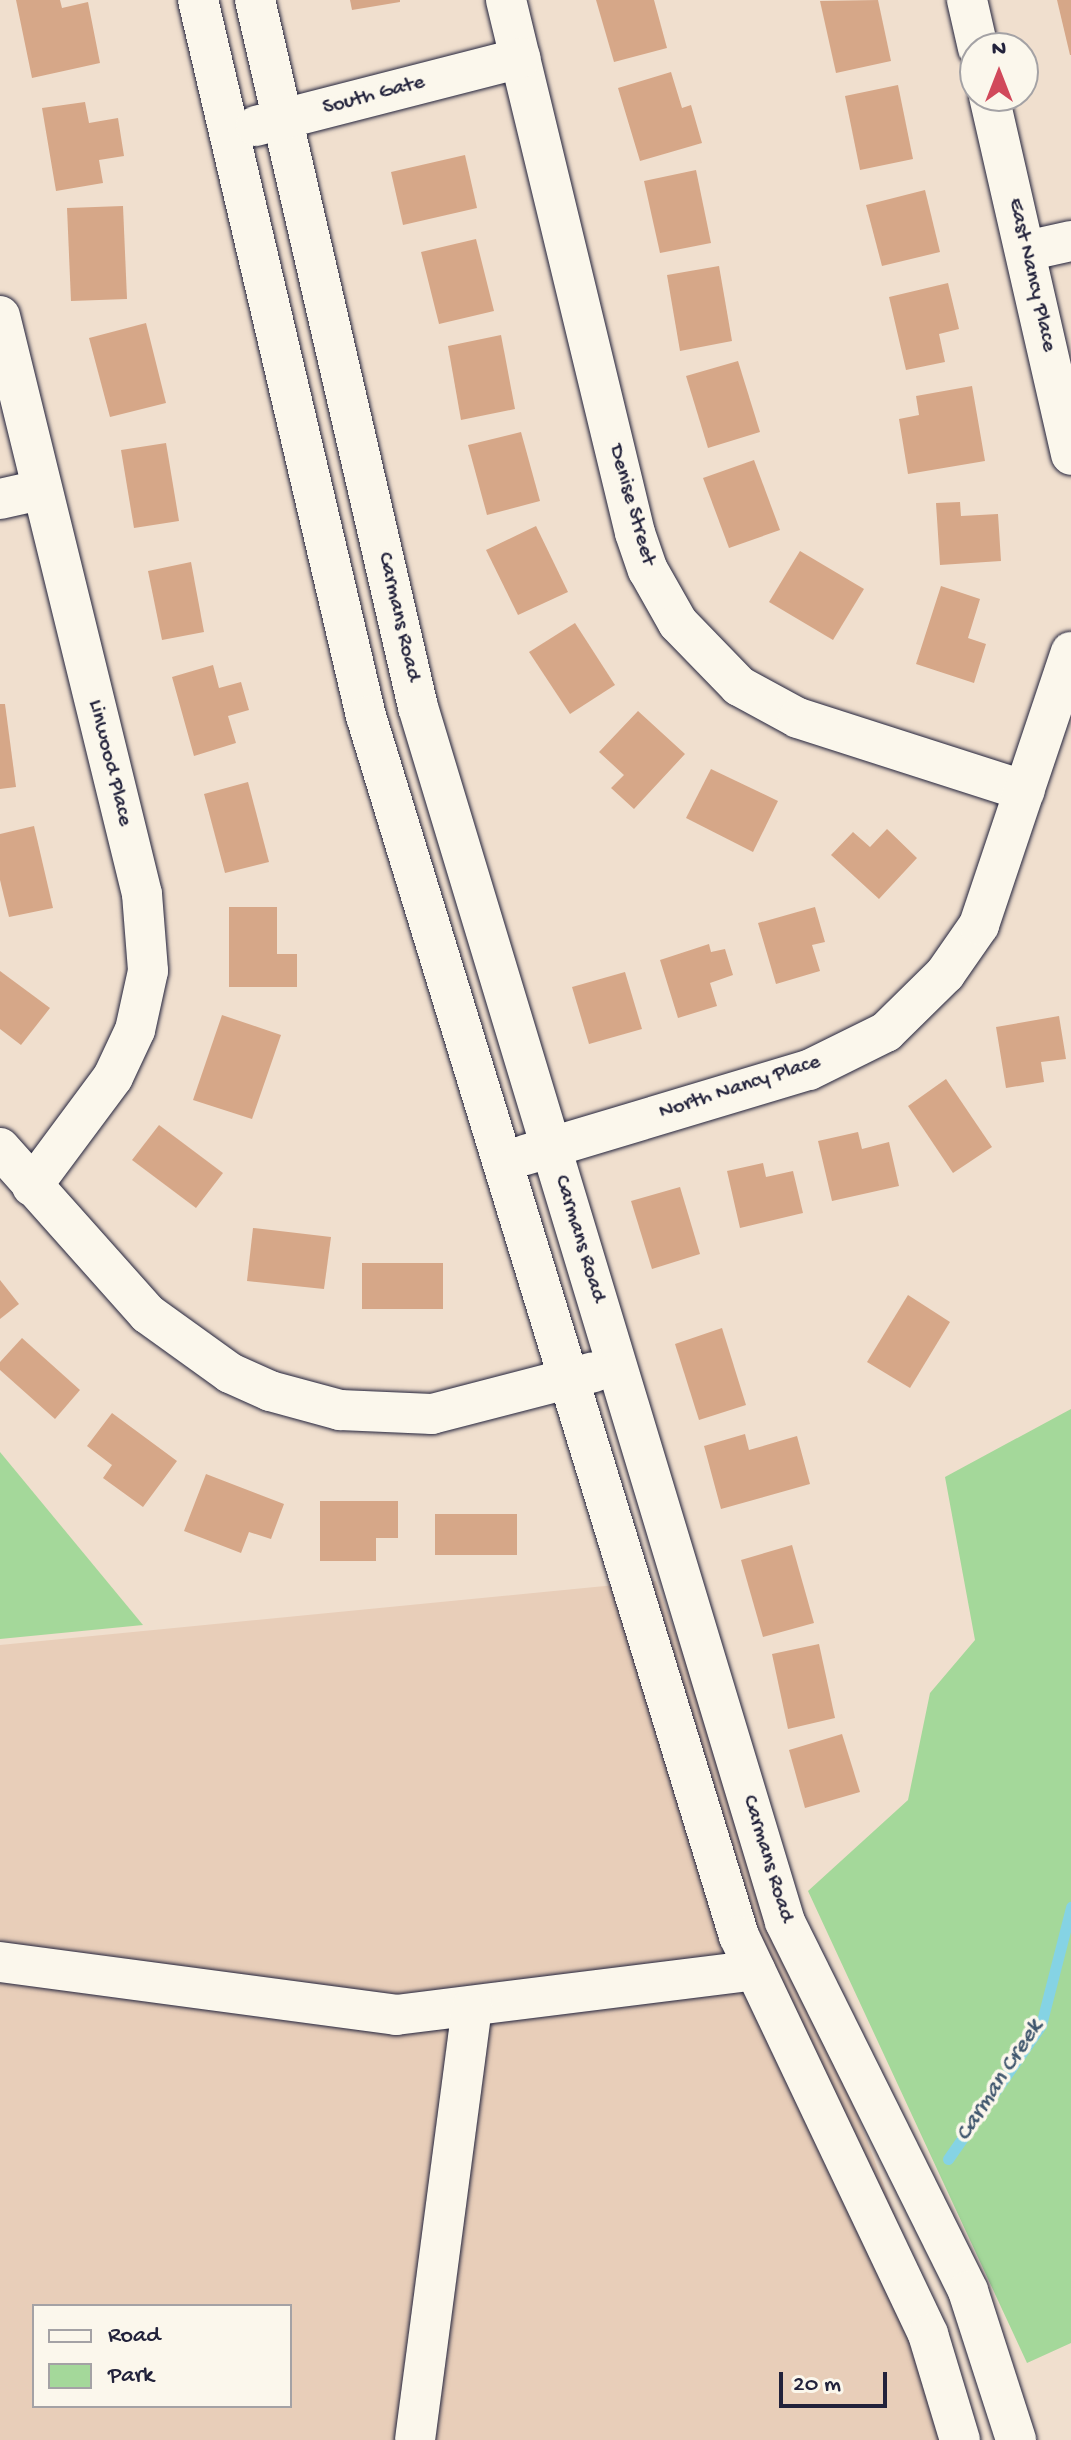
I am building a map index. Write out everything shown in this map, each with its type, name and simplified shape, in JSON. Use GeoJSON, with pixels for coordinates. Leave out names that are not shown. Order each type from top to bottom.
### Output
{"type":"FeatureCollection","features":[{"type":"Feature","properties":{"kind":"street"},"geometry":{"type":"LineString","coordinates":[[198,0],[366,716],[739,1936],[928,2334],[960,2440]]}},
{"type":"Feature","properties":{"kind":"street","name":"Carmans Road"},"geometry":{"type":"LineString","coordinates":[[255,0],[418,707],[785,1922],[968,2291],[1016,2440]]}},
{"type":"Feature","properties":{"kind":"street","name":"Denise Street"},"geometry":{"type":"LineString","coordinates":[[506,0],[635,533],[648,570],[678,623],[739,686],[798,718],[1025,791]]}},
{"type":"Feature","properties":{"kind":"street"},"geometry":{"type":"LineString","coordinates":[[967,0],[974,32]]}},
{"type":"Feature","properties":{"kind":"street","name":"South Gate"},"geometry":{"type":"LineString","coordinates":[[228,132],[520,58]]}},
{"type":"Feature","properties":{"kind":"street","name":"East Nancy Place"},"geometry":{"type":"LineString","coordinates":[[993,112],[1071,455]]}},
{"type":"Feature","properties":{"kind":"street"},"geometry":{"type":"LineString","coordinates":[[1026,251],[1071,241]]}},
{"type":"Feature","properties":{"kind":"street","name":"Linwood Place"},"geometry":{"type":"LineString","coordinates":[[0,316],[40,490],[142,894],[148,971],[135,1030],[113,1077],[32,1186]]}},
{"type":"Feature","properties":{"kind":"street"},"geometry":{"type":"LineString","coordinates":[[0,499],[40,490]]}},
{"type":"Feature","properties":{"kind":"street"},"geometry":{"type":"LineString","coordinates":[[1025,791],[1071,652]]}},
{"type":"Feature","properties":{"kind":"street","name":"North Nancy Place"},"geometry":{"type":"LineString","coordinates":[[502,1162],[809,1070],[886,1032],[945,974],[979,925],[1025,791]]}},
{"type":"Feature","properties":{"kind":"street"},"geometry":{"type":"LineString","coordinates":[[0,1148],[148,1314],[230,1373],[270,1391],[340,1410],[432,1414],[618,1367]]}},
{"type":"Feature","properties":{"kind":"street"},"geometry":{"type":"LineString","coordinates":[[0,1962],[396,2015],[755,1970]]}},
{"type":"Feature","properties":{"kind":"street"},"geometry":{"type":"LineString","coordinates":[[415,2440],[472,2007]]}},
{"type":"Feature","properties":{"kind":"shaded area"},"geometry":{"type":"Polygon","coordinates":[[[656,1581],[980,2440],[0,2440],[0,1645],[656,1581]]]}},
{"type":"Feature","properties":{"kind":"green space"},"geometry":{"type":"Polygon","coordinates":[[[1071,1409],[1071,2343],[1027,2363],[808,1891],[908,1800],[930,1693],[975,1640],[945,1477],[1071,1409]]]}},
{"type":"Feature","properties":{"kind":"green space"},"geometry":{"type":"Polygon","coordinates":[[[0,1452],[143,1625],[0,1639],[0,1452]]]}},
{"type":"Feature","properties":{"kind":"building"},"geometry":{"type":"Polygon","coordinates":[[[16,0],[60,0],[62,8],[88,2],[100,63],[32,78],[16,0]]]}},
{"type":"Feature","properties":{"kind":"building"},"geometry":{"type":"Polygon","coordinates":[[[350,0],[400,0],[400,2],[352,10],[350,0]]]}},
{"type":"Feature","properties":{"kind":"building"},"geometry":{"type":"Polygon","coordinates":[[[596,0],[654,0],[667,48],[614,62],[596,0]]]}},
{"type":"Feature","properties":{"kind":"building"},"geometry":{"type":"Polygon","coordinates":[[[878,0],[891,61],[836,73],[820,1],[878,0]]]}},
{"type":"Feature","properties":{"kind":"building"},"geometry":{"type":"Polygon","coordinates":[[[1057,0],[1071,0],[1071,55],[1070,55],[1057,0]]]}},
{"type":"Feature","properties":{"kind":"building"},"geometry":{"type":"Polygon","coordinates":[[[671,72],[682,108],[691,105],[702,143],[640,161],[618,88],[671,72]]]}},
{"type":"Feature","properties":{"kind":"building"},"geometry":{"type":"Polygon","coordinates":[[[898,85],[913,159],[860,170],[845,96],[898,85]]]}},
{"type":"Feature","properties":{"kind":"building"},"geometry":{"type":"Polygon","coordinates":[[[85,102],[89,123],[118,118],[124,156],[99,160],[103,183],[56,191],[42,108],[85,102]]]}},
{"type":"Feature","properties":{"kind":"building"},"geometry":{"type":"Polygon","coordinates":[[[465,155],[477,208],[403,225],[391,172],[465,155]]]}},
{"type":"Feature","properties":{"kind":"building"},"geometry":{"type":"Polygon","coordinates":[[[696,170],[711,243],[660,253],[644,181],[696,170]]]}},
{"type":"Feature","properties":{"kind":"building"},"geometry":{"type":"Polygon","coordinates":[[[925,190],[940,252],[882,266],[866,205],[925,190]]]}},
{"type":"Feature","properties":{"kind":"building"},"geometry":{"type":"Polygon","coordinates":[[[123,206],[127,299],[71,301],[67,208],[123,206]]]}},
{"type":"Feature","properties":{"kind":"building"},"geometry":{"type":"Polygon","coordinates":[[[476,239],[494,311],[439,324],[421,252],[476,239]]]}},
{"type":"Feature","properties":{"kind":"building"},"geometry":{"type":"Polygon","coordinates":[[[719,266],[732,341],[680,351],[667,275],[719,266]]]}},
{"type":"Feature","properties":{"kind":"building"},"geometry":{"type":"Polygon","coordinates":[[[948,283],[959,329],[939,334],[945,362],[906,370],[889,297],[948,283]]]}},
{"type":"Feature","properties":{"kind":"building"},"geometry":{"type":"Polygon","coordinates":[[[146,323],[166,403],[110,417],[89,338],[146,323]]]}},
{"type":"Feature","properties":{"kind":"building"},"geometry":{"type":"Polygon","coordinates":[[[501,335],[515,409],[461,420],[448,346],[501,335]]]}},
{"type":"Feature","properties":{"kind":"building"},"geometry":{"type":"Polygon","coordinates":[[[738,361],[760,432],[708,448],[686,376],[738,361]]]}},
{"type":"Feature","properties":{"kind":"building"},"geometry":{"type":"Polygon","coordinates":[[[972,386],[985,461],[908,474],[899,419],[919,415],[916,396],[972,386]]]}},
{"type":"Feature","properties":{"kind":"building"},"geometry":{"type":"Polygon","coordinates":[[[521,432],[540,501],[487,515],[468,445],[521,432]]]}},
{"type":"Feature","properties":{"kind":"building"},"geometry":{"type":"Polygon","coordinates":[[[166,443],[179,521],[134,528],[121,450],[166,443]]]}},
{"type":"Feature","properties":{"kind":"building"},"geometry":{"type":"Polygon","coordinates":[[[754,460],[780,530],[729,548],[703,478],[754,460]]]}},
{"type":"Feature","properties":{"kind":"building"},"geometry":{"type":"Polygon","coordinates":[[[960,502],[961,516],[998,514],[1001,561],[940,565],[936,503],[960,502]]]}},
{"type":"Feature","properties":{"kind":"building"},"geometry":{"type":"Polygon","coordinates":[[[536,526],[568,592],[518,615],[486,550],[536,526]]]}},
{"type":"Feature","properties":{"kind":"building"},"geometry":{"type":"Polygon","coordinates":[[[800,551],[864,589],[833,640],[769,602],[800,551]]]}},
{"type":"Feature","properties":{"kind":"building"},"geometry":{"type":"Polygon","coordinates":[[[191,562],[204,632],[162,640],[148,571],[191,562]]]}},
{"type":"Feature","properties":{"kind":"building"},"geometry":{"type":"Polygon","coordinates":[[[941,586],[980,599],[968,638],[986,644],[974,683],[916,664],[941,586]]]}},
{"type":"Feature","properties":{"kind":"building"},"geometry":{"type":"Polygon","coordinates":[[[575,623],[615,685],[570,714],[529,652],[575,623]]]}},
{"type":"Feature","properties":{"kind":"building"},"geometry":{"type":"Polygon","coordinates":[[[213,665],[219,688],[241,682],[249,710],[228,716],[236,743],[194,756],[172,677],[213,665]]]}},
{"type":"Feature","properties":{"kind":"building"},"geometry":{"type":"Polygon","coordinates":[[[0,704],[5,704],[16,787],[0,789],[0,704]]]}},
{"type":"Feature","properties":{"kind":"building"},"geometry":{"type":"Polygon","coordinates":[[[638,711],[685,754],[634,809],[611,788],[624,775],[599,752],[638,711]]]}},
{"type":"Feature","properties":{"kind":"building"},"geometry":{"type":"Polygon","coordinates":[[[711,769],[778,801],[753,852],[686,818],[711,769]]]}},
{"type":"Feature","properties":{"kind":"building"},"geometry":{"type":"Polygon","coordinates":[[[248,782],[269,862],[225,873],[204,794],[248,782]]]}},
{"type":"Feature","properties":{"kind":"building"},"geometry":{"type":"Polygon","coordinates":[[[34,826],[53,908],[9,917],[0,880],[0,834],[34,826]]]}},
{"type":"Feature","properties":{"kind":"building"},"geometry":{"type":"Polygon","coordinates":[[[887,829],[917,858],[879,899],[831,855],[853,832],[870,847],[887,829]]]}},
{"type":"Feature","properties":{"kind":"building"},"geometry":{"type":"Polygon","coordinates":[[[229,907],[277,907],[277,954],[297,954],[297,987],[229,987],[229,907]]]}},
{"type":"Feature","properties":{"kind":"building"},"geometry":{"type":"Polygon","coordinates":[[[815,907],[825,942],[812,945],[820,971],[776,984],[758,923],[815,907]]]}},
{"type":"Feature","properties":{"kind":"building"},"geometry":{"type":"Polygon","coordinates":[[[709,944],[711,952],[725,949],[733,975],[710,983],[717,1006],[678,1018],[660,960],[709,944]]]}},
{"type":"Feature","properties":{"kind":"building"},"geometry":{"type":"Polygon","coordinates":[[[0,971],[50,1008],[21,1045],[0,1029],[0,971]]]}},
{"type":"Feature","properties":{"kind":"building"},"geometry":{"type":"Polygon","coordinates":[[[625,972],[642,1029],[589,1044],[572,987],[625,972]]]}},
{"type":"Feature","properties":{"kind":"building"},"geometry":{"type":"Polygon","coordinates":[[[222,1015],[281,1035],[252,1119],[193,1100],[222,1015]]]}},
{"type":"Feature","properties":{"kind":"building"},"geometry":{"type":"Polygon","coordinates":[[[1059,1016],[1066,1059],[1041,1062],[1044,1082],[1006,1088],[996,1027],[1059,1016]]]}},
{"type":"Feature","properties":{"kind":"building"},"geometry":{"type":"Polygon","coordinates":[[[946,1079],[992,1147],[953,1173],[908,1106],[946,1079]]]}},
{"type":"Feature","properties":{"kind":"building"},"geometry":{"type":"Polygon","coordinates":[[[159,1125],[223,1173],[196,1208],[132,1160],[159,1125]]]}},
{"type":"Feature","properties":{"kind":"building"},"geometry":{"type":"Polygon","coordinates":[[[858,1132],[862,1149],[889,1142],[899,1186],[832,1201],[818,1141],[858,1132]]]}},
{"type":"Feature","properties":{"kind":"building"},"geometry":{"type":"Polygon","coordinates":[[[763,1163],[766,1177],[793,1171],[803,1213],[740,1228],[727,1171],[763,1163]]]}},
{"type":"Feature","properties":{"kind":"building"},"geometry":{"type":"Polygon","coordinates":[[[680,1187],[700,1254],[652,1269],[631,1201],[680,1187]]]}},
{"type":"Feature","properties":{"kind":"building"},"geometry":{"type":"Polygon","coordinates":[[[253,1228],[331,1237],[324,1289],[247,1281],[253,1228]]]}},
{"type":"Feature","properties":{"kind":"building"},"geometry":{"type":"Polygon","coordinates":[[[362,1263],[443,1263],[443,1309],[362,1309],[362,1263]]]}},
{"type":"Feature","properties":{"kind":"building"},"geometry":{"type":"Polygon","coordinates":[[[0,1280],[19,1304],[0,1319],[0,1280]]]}},
{"type":"Feature","properties":{"kind":"building"},"geometry":{"type":"Polygon","coordinates":[[[908,1295],[950,1322],[910,1388],[867,1362],[908,1295]]]}},
{"type":"Feature","properties":{"kind":"building"},"geometry":{"type":"Polygon","coordinates":[[[722,1328],[746,1405],[699,1420],[675,1344],[722,1328]]]}},
{"type":"Feature","properties":{"kind":"building"},"geometry":{"type":"Polygon","coordinates":[[[22,1338],[80,1390],[55,1419],[0,1370],[0,1362],[22,1338]]]}},
{"type":"Feature","properties":{"kind":"building"},"geometry":{"type":"Polygon","coordinates":[[[112,1413],[177,1461],[143,1507],[103,1478],[112,1465],[87,1446],[112,1413]]]}},
{"type":"Feature","properties":{"kind":"building"},"geometry":{"type":"Polygon","coordinates":[[[745,1434],[749,1450],[797,1436],[810,1484],[721,1509],[704,1446],[745,1434]]]}},
{"type":"Feature","properties":{"kind":"building"},"geometry":{"type":"Polygon","coordinates":[[[206,1474],[284,1504],[271,1539],[249,1532],[241,1553],[184,1531],[206,1474]]]}},
{"type":"Feature","properties":{"kind":"building"},"geometry":{"type":"Polygon","coordinates":[[[320,1501],[398,1501],[398,1538],[376,1538],[376,1561],[320,1561],[320,1501]]]}},
{"type":"Feature","properties":{"kind":"building"},"geometry":{"type":"Polygon","coordinates":[[[435,1514],[517,1514],[517,1555],[435,1555],[435,1514]]]}},
{"type":"Feature","properties":{"kind":"building"},"geometry":{"type":"Polygon","coordinates":[[[792,1545],[814,1623],[763,1637],[741,1560],[792,1545]]]}},
{"type":"Feature","properties":{"kind":"building"},"geometry":{"type":"Polygon","coordinates":[[[819,1644],[835,1718],[788,1729],[772,1654],[819,1644]]]}},
{"type":"Feature","properties":{"kind":"building"},"geometry":{"type":"Polygon","coordinates":[[[842,1734],[860,1792],[805,1808],[789,1750],[842,1734]]]}},
{"type":"Feature","properties":{"kind":"waterway","name":"Carman Creek"},"geometry":{"type":"LineString","coordinates":[[948,2159],[1041,2025],[1071,1907]]}}]}
